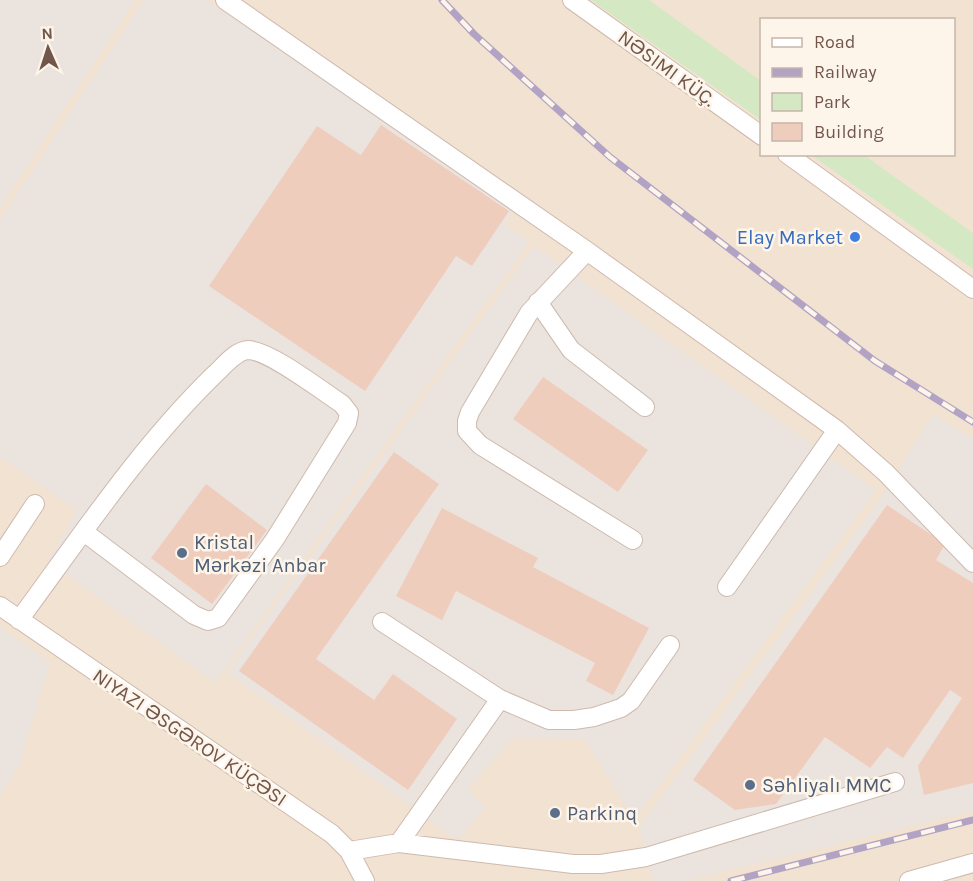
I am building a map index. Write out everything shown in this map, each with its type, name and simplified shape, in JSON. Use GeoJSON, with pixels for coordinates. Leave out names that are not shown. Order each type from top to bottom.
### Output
{"type":"FeatureCollection","features":[{"type":"Feature","properties":{"kind":"street"},"geometry":{"type":"LineString","coordinates":[[225,0],[586,251],[837,430],[886,473],[973,563]]}},
{"type":"Feature","properties":{"kind":"street","name":"NƏSIMI KÜÇ."},"geometry":{"type":"LineString","coordinates":[[572,0],[760,135]]}},
{"type":"Feature","properties":{"kind":"street"},"geometry":{"type":"LineString","coordinates":[[789,156],[973,289]]}},
{"type":"Feature","properties":{"kind":"street"},"geometry":{"type":"LineString","coordinates":[[586,251],[529,313],[470,412],[467,431],[480,445],[633,540]]}},
{"type":"Feature","properties":{"kind":"street"},"geometry":{"type":"LineString","coordinates":[[538,302],[571,350],[645,407]]}},
{"type":"Feature","properties":{"kind":"street"},"geometry":{"type":"LineString","coordinates":[[19,620],[118,485],[185,403],[235,356],[246,350],[264,353],[342,404],[349,413],[347,423],[275,539],[218,618],[208,621],[194,615],[84,532]]}},
{"type":"Feature","properties":{"kind":"street"},"geometry":{"type":"LineString","coordinates":[[727,587],[837,430]]}},
{"type":"Feature","properties":{"kind":"street"},"geometry":{"type":"LineString","coordinates":[[0,556],[35,504]]}},
{"type":"Feature","properties":{"kind":"street","name":"NIYAZI ƏSGƏROV KÜÇƏSI"},"geometry":{"type":"LineString","coordinates":[[0,606],[332,834],[348,850],[364,881]]}},
{"type":"Feature","properties":{"kind":"street"},"geometry":{"type":"LineString","coordinates":[[382,622],[500,699],[549,720],[594,717],[621,708],[631,701],[670,645]]}},
{"type":"Feature","properties":{"kind":"street"},"geometry":{"type":"LineString","coordinates":[[399,843],[500,699]]}},
{"type":"Feature","properties":{"kind":"street"},"geometry":{"type":"LineString","coordinates":[[348,850],[399,843],[573,864],[620,862],[646,857],[895,782]]}},
{"type":"Feature","properties":{"kind":"street"},"geometry":{"type":"LineString","coordinates":[[909,881],[952,875],[973,863]]}},
{"type":"Feature","properties":{"kind":"shaded area"},"geometry":{"type":"Polygon","coordinates":[[[0,0],[973,0],[973,881],[0,881],[0,0]]]}},
{"type":"Feature","properties":{"kind":"shaded area"},"geometry":{"type":"Polygon","coordinates":[[[0,0],[135,0],[0,208],[0,0]]]}},
{"type":"Feature","properties":{"kind":"shaded area"},"geometry":{"type":"Polygon","coordinates":[[[144,0],[207,0],[514,208],[505,225],[529,242],[215,683],[48,561],[77,510],[0,457],[0,220],[144,0]]]}},
{"type":"Feature","properties":{"kind":"shaded area"},"geometry":{"type":"Polygon","coordinates":[[[534,246],[876,490],[634,820],[585,739],[513,738],[468,789],[485,807],[458,841],[227,672],[534,246]]]}},
{"type":"Feature","properties":{"kind":"shaded area"},"geometry":{"type":"Polygon","coordinates":[[[933,414],[973,439],[973,811],[685,881],[653,881],[639,827],[882,496],[933,414]]]}},
{"type":"Feature","properties":{"kind":"shaded area"},"geometry":{"type":"Polygon","coordinates":[[[0,627],[50,662],[19,766],[0,796],[0,627]]]}},
{"type":"Feature","properties":{"kind":"green space"},"geometry":{"type":"Polygon","coordinates":[[[591,0],[649,0],[760,80],[760,119],[591,0]]]}},
{"type":"Feature","properties":{"kind":"green space"},"geometry":{"type":"Polygon","coordinates":[[[812,156],[865,156],[973,233],[973,269],[812,156]]]}},
{"type":"Feature","properties":{"kind":"building"},"geometry":{"type":"Polygon","coordinates":[[[381,125],[509,211],[472,266],[456,256],[365,391],[209,286],[317,126],[361,155],[381,125]]]}},
{"type":"Feature","properties":{"kind":"building"},"geometry":{"type":"Polygon","coordinates":[[[543,377],[648,450],[618,492],[513,419],[543,377]]]}},
{"type":"Feature","properties":{"kind":"building"},"geometry":{"type":"Polygon","coordinates":[[[394,452],[439,484],[316,659],[374,700],[393,674],[457,719],[408,790],[239,671],[394,452]]]}},
{"type":"Feature","properties":{"kind":"building"},"geometry":{"type":"Polygon","coordinates":[[[206,484],[267,530],[212,604],[151,558],[206,484]]]}},
{"type":"Feature","properties":{"kind":"building"},"geometry":{"type":"Polygon","coordinates":[[[887,505],[945,544],[936,560],[973,583],[973,783],[924,795],[918,766],[962,698],[950,690],[903,758],[887,747],[870,768],[825,737],[776,804],[735,810],[693,780],[887,505]]]}},
{"type":"Feature","properties":{"kind":"building"},"geometry":{"type":"Polygon","coordinates":[[[442,508],[538,558],[533,567],[649,628],[613,695],[586,681],[595,663],[456,591],[442,620],[396,596],[442,508]]]}},
{"type":"Feature","properties":{"kind":"railway"},"geometry":{"type":"LineString","coordinates":[[442,0],[474,34],[610,157],[875,361],[973,422]]}},
{"type":"Feature","properties":{"kind":"railway"},"geometry":{"type":"LineString","coordinates":[[731,881],[973,820]]}},
{"type":"Feature","properties":{"kind":"place","name":"Elay Market"},"geometry":{"type":"Point","coordinates":[855,237]}},
{"type":"Feature","properties":{"kind":"place","name":"Kristal Mərkəzi Anbar"},"geometry":{"type":"Point","coordinates":[182,553]}},
{"type":"Feature","properties":{"kind":"place","name":"Səhliyalı MMC"},"geometry":{"type":"Point","coordinates":[750,785]}},
{"type":"Feature","properties":{"kind":"place","name":"Parkinq"},"geometry":{"type":"Point","coordinates":[555,813]}}]}
